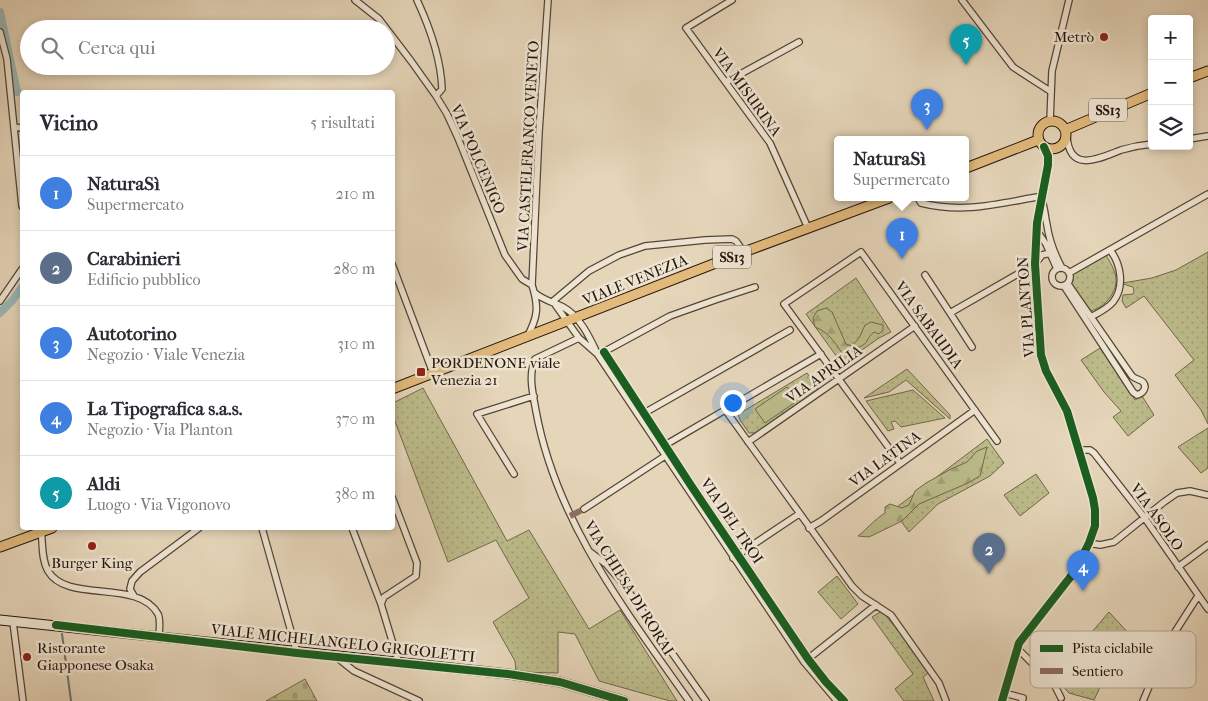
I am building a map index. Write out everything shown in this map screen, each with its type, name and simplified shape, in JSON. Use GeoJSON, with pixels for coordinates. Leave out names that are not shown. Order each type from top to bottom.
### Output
{"type":"FeatureCollection","features":[{"type":"Feature","properties":{"kind":"main road"},"geometry":{"type":"LineString","coordinates":[[1193,77],[1208,71]]}},
{"type":"Feature","properties":{"kind":"main road","name":"SS13"},"geometry":{"type":"LineString","coordinates":[[969,167],[1041,144],[1052,150],[1056,149],[1063,145],[1066,133],[1148,95]]}},
{"type":"Feature","properties":{"kind":"main road"},"geometry":{"type":"LineString","coordinates":[[1041,144],[1038,131],[1043,124],[1050,121],[1059,123],[1066,133]]}},
{"type":"Feature","properties":{"kind":"main road","name":"VIALE VENEZIA"},"geometry":{"type":"LineString","coordinates":[[395,390],[744,252],[881,201]]}},
{"type":"Feature","properties":{"kind":"main road"},"geometry":{"type":"LineString","coordinates":[[0,547],[42,530]]}},
{"type":"Feature","properties":{"kind":"main road","name":"VIALE MICHELANGELO GRIGOLETTI"},"geometry":{"type":"LineString","coordinates":[[0,620],[399,664],[508,674],[551,681],[624,701]]}},
{"type":"Feature","properties":{"kind":"street","name":"VIA POLCENIGO"},"geometry":{"type":"LineString","coordinates":[[355,0],[380,20]]}},
{"type":"Feature","properties":{"kind":"street"},"geometry":{"type":"LineString","coordinates":[[417,0],[426,19],[442,75],[442,89],[436,96]]}},
{"type":"Feature","properties":{"kind":"street","name":"VIA CASTELFRANCO VENETO"},"geometry":{"type":"LineString","coordinates":[[527,337],[536,320],[535,292],[532,285],[539,132],[548,0]]}},
{"type":"Feature","properties":{"kind":"street","name":"VIA MISURINA"},"geometry":{"type":"LineString","coordinates":[[732,0],[686,28],[770,143],[808,228]]}},
{"type":"Feature","properties":{"kind":"street"},"geometry":{"type":"LineString","coordinates":[[962,0],[1013,67],[1050,91]]}},
{"type":"Feature","properties":{"kind":"street"},"geometry":{"type":"LineString","coordinates":[[1050,121],[1052,71],[1069,0]]}},
{"type":"Feature","properties":{"kind":"street"},"geometry":{"type":"LineString","coordinates":[[0,32],[7,59],[20,186]]}},
{"type":"Feature","properties":{"kind":"street","name":"VIA POLCENIGO"},"geometry":{"type":"LineString","coordinates":[[395,39],[436,96],[458,138],[505,255],[522,279],[532,285]]}},
{"type":"Feature","properties":{"kind":"street"},"geometry":{"type":"LineString","coordinates":[[726,82],[799,42]]}},
{"type":"Feature","properties":{"kind":"street"},"geometry":{"type":"LineString","coordinates":[[14,127],[20,128]]}},
{"type":"Feature","properties":{"kind":"street"},"geometry":{"type":"LineString","coordinates":[[1066,133],[1070,150],[1080,160],[1085,161],[1148,145]]}},
{"type":"Feature","properties":{"kind":"street"},"geometry":{"type":"LineString","coordinates":[[1193,138],[1208,136]]}},
{"type":"Feature","properties":{"kind":"street","name":"VIA PLANTON"},"geometry":{"type":"LineString","coordinates":[[1002,701],[1019,643],[1075,571],[1095,526],[1095,510],[1067,411],[1046,371],[1041,355],[1035,264],[1037,231],[1048,156],[1041,144]]}},
{"type":"Feature","properties":{"kind":"street"},"geometry":{"type":"LineString","coordinates":[[1069,273],[1208,194]]}},
{"type":"Feature","properties":{"kind":"street"},"geometry":{"type":"LineString","coordinates":[[920,201],[937,207],[955,208],[1006,204],[1042,198],[1046,211],[1046,225],[1059,269]]}},
{"type":"Feature","properties":{"kind":"street"},"geometry":{"type":"LineString","coordinates":[[1037,231],[1059,269],[1069,273]]}},
{"type":"Feature","properties":{"kind":"street"},"geometry":{"type":"LineString","coordinates":[[552,302],[589,271],[619,255],[645,246],[732,239],[736,241],[744,252]]}},
{"type":"Feature","properties":{"kind":"street"},"geometry":{"type":"LineString","coordinates":[[1091,317],[1112,303],[1120,287],[1119,268],[1110,250]]}},
{"type":"Feature","properties":{"kind":"street","name":"VIA SABAUDIA"},"geometry":{"type":"LineString","coordinates":[[821,354],[784,304],[861,252],[998,441]]}},
{"type":"Feature","properties":{"kind":"street","name":"VIA PLANTON"},"geometry":{"type":"LineString","coordinates":[[1035,264],[1042,255],[1050,253]]}},
{"type":"Feature","properties":{"kind":"street"},"geometry":{"type":"LineString","coordinates":[[950,313],[1035,264]]}},
{"type":"Feature","properties":{"kind":"street"},"geometry":{"type":"LineString","coordinates":[[1059,269],[1053,274],[1052,280],[1056,285],[1066,285]]}},
{"type":"Feature","properties":{"kind":"street"},"geometry":{"type":"LineString","coordinates":[[0,301],[20,272]]}},
{"type":"Feature","properties":{"kind":"street"},"geometry":{"type":"LineString","coordinates":[[395,272],[433,373]]}},
{"type":"Feature","properties":{"kind":"street"},"geometry":{"type":"LineString","coordinates":[[1066,285],[1070,279],[1069,273]]}},
{"type":"Feature","properties":{"kind":"street"},"geometry":{"type":"LineString","coordinates":[[924,275],[972,347]]}},
{"type":"Feature","properties":{"kind":"street"},"geometry":{"type":"LineString","coordinates":[[1066,285],[1132,376],[1143,382],[1145,386],[1141,394],[1137,396],[1133,392],[1066,285]]}},
{"type":"Feature","properties":{"kind":"street"},"geometry":{"type":"LineString","coordinates":[[598,355],[670,316],[755,287]]}},
{"type":"Feature","properties":{"kind":"street"},"geometry":{"type":"LineString","coordinates":[[535,292],[541,298],[566,308],[576,318]]}},
{"type":"Feature","properties":{"kind":"street"},"geometry":{"type":"LineString","coordinates":[[552,302],[567,322]]}},
{"type":"Feature","properties":{"kind":"street","name":"VIA DEL TROI"},"geometry":{"type":"LineString","coordinates":[[576,318],[598,355],[733,558],[804,662],[837,701]]}},
{"type":"Feature","properties":{"kind":"street","name":"VIA DEL TROI"},"geometry":{"type":"LineString","coordinates":[[567,322],[579,338],[598,355]]}},
{"type":"Feature","properties":{"kind":"street","name":"VIA APRILIA"},"geometry":{"type":"LineString","coordinates":[[748,442],[915,326]]}},
{"type":"Feature","properties":{"kind":"street"},"geometry":{"type":"LineString","coordinates":[[640,416],[790,330]]}},
{"type":"Feature","properties":{"kind":"street","name":"VIA CHIESA DI RORAI"},"geometry":{"type":"LineString","coordinates":[[579,338],[535,359],[532,366],[531,377],[544,451],[570,516],[588,551],[647,642],[689,701]]}},
{"type":"Feature","properties":{"kind":"street"},"geometry":{"type":"LineString","coordinates":[[660,448],[821,354],[900,463]]}},
{"type":"Feature","properties":{"kind":"street"},"geometry":{"type":"LineString","coordinates":[[514,474],[477,414],[534,396]]}},
{"type":"Feature","properties":{"kind":"street","name":"VIA LATINA"},"geometry":{"type":"LineString","coordinates":[[809,528],[975,410]]}},
{"type":"Feature","properties":{"kind":"street"},"geometry":{"type":"LineString","coordinates":[[726,411],[852,586],[862,596],[891,615],[939,683],[946,701]]}},
{"type":"Feature","properties":{"kind":"street","name":"VIA ASOLO"},"geometry":{"type":"LineString","coordinates":[[1079,450],[1090,450],[1094,453],[1144,517],[1208,609]]}},
{"type":"Feature","properties":{"kind":"street"},"geometry":{"type":"LineString","coordinates":[[584,509],[665,456]]}},
{"type":"Feature","properties":{"kind":"street"},"geometry":{"type":"LineString","coordinates":[[1089,543],[1100,545],[1114,542],[1177,493],[1190,491],[1208,495]]}},
{"type":"Feature","properties":{"kind":"street"},"geometry":{"type":"LineString","coordinates":[[380,604],[384,597],[416,576],[417,564],[395,505]]}},
{"type":"Feature","properties":{"kind":"street"},"geometry":{"type":"LineString","coordinates":[[733,558],[799,514]]}},
{"type":"Feature","properties":{"kind":"street"},"geometry":{"type":"LineString","coordinates":[[45,530],[44,561],[48,571],[55,580],[67,586],[134,596]]}},
{"type":"Feature","properties":{"kind":"street"},"geometry":{"type":"LineString","coordinates":[[159,637],[160,622],[158,614],[134,596],[130,590],[132,581],[196,530]]}},
{"type":"Feature","properties":{"kind":"street"},"geometry":{"type":"LineString","coordinates":[[263,530],[297,653]]}},
{"type":"Feature","properties":{"kind":"street"},"geometry":{"type":"LineString","coordinates":[[353,530],[380,604],[399,664]]}},
{"type":"Feature","properties":{"kind":"street"},"geometry":{"type":"LineString","coordinates":[[1178,567],[1208,546]]}},
{"type":"Feature","properties":{"kind":"street"},"geometry":{"type":"LineString","coordinates":[[588,551],[606,564],[624,585],[706,701]]}},
{"type":"Feature","properties":{"kind":"street"},"geometry":{"type":"LineString","coordinates":[[1176,631],[1198,596]]}},
{"type":"Feature","properties":{"kind":"street"},"geometry":{"type":"LineString","coordinates":[[804,662],[876,605]]}},
{"type":"Feature","properties":{"kind":"street"},"geometry":{"type":"LineString","coordinates":[[12,622],[23,701]]}},
{"type":"Feature","properties":{"kind":"street"},"geometry":{"type":"LineString","coordinates":[[1017,648],[1030,661]]}},
{"type":"Feature","properties":{"kind":"street"},"geometry":{"type":"LineString","coordinates":[[335,656],[354,671],[418,701]]}},
{"type":"Feature","properties":{"kind":"street"},"geometry":{"type":"LineString","coordinates":[[1056,688],[1061,698]]}},
{"type":"Feature","properties":{"kind":"street"},"geometry":{"type":"LineString","coordinates":[[1143,701],[1148,688]]}},
{"type":"Feature","properties":{"kind":"street"},"geometry":{"type":"LineString","coordinates":[[1004,693],[1023,698],[1022,701]]}},
{"type":"Feature","properties":{"kind":"green space"},"geometry":{"type":"Polygon","coordinates":[[[1208,252],[1208,424],[1201,410],[1175,375],[1194,360],[1144,296],[1126,308],[1122,301],[1123,295],[1133,294],[1134,291],[1133,287],[1123,283],[1152,278],[1176,270],[1208,252]]]}},
{"type":"Feature","properties":{"kind":"green space"},"geometry":{"type":"Polygon","coordinates":[[[1106,255],[1112,266],[1116,284],[1109,299],[1091,311],[1070,284],[1072,274],[1106,255]]]}},
{"type":"Feature","properties":{"kind":"green space"},"geometry":{"type":"Polygon","coordinates":[[[856,278],[891,332],[879,338],[842,364],[806,314],[856,278]]]}},
{"type":"Feature","properties":{"kind":"green space"},"geometry":{"type":"Polygon","coordinates":[[[826,308],[832,312],[846,344],[852,346],[859,338],[865,325],[871,322],[883,325],[883,330],[879,334],[874,332],[865,344],[852,349],[852,352],[842,353],[827,334],[815,327],[813,318],[817,311],[826,308]]]}},
{"type":"Feature","properties":{"kind":"green space"},"geometry":{"type":"Polygon","coordinates":[[[1100,348],[1135,400],[1142,396],[1154,415],[1128,436],[1113,417],[1121,411],[1104,392],[1081,360],[1100,348]]]}},
{"type":"Feature","properties":{"kind":"green space"},"geometry":{"type":"Polygon","coordinates":[[[907,369],[950,415],[950,419],[906,380],[889,392],[864,398],[907,369]]]}},
{"type":"Feature","properties":{"kind":"green space"},"geometry":{"type":"Polygon","coordinates":[[[807,373],[818,389],[755,433],[749,433],[740,420],[737,411],[739,407],[742,412],[807,373]]]}},
{"type":"Feature","properties":{"kind":"green space"},"geometry":{"type":"Polygon","coordinates":[[[787,387],[797,401],[765,423],[755,409],[787,387]]]}},
{"type":"Feature","properties":{"kind":"green space"},"geometry":{"type":"Polygon","coordinates":[[[423,388],[507,541],[529,530],[589,629],[620,610],[677,701],[670,701],[599,681],[575,634],[558,632],[558,673],[516,672],[515,661],[493,622],[529,598],[496,540],[448,562],[395,421],[395,402],[423,388]]]}},
{"type":"Feature","properties":{"kind":"green space"},"geometry":{"type":"Polygon","coordinates":[[[913,390],[945,418],[901,427],[895,421],[891,422],[894,429],[888,431],[866,401],[913,390]]]}},
{"type":"Feature","properties":{"kind":"green space"},"geometry":{"type":"Polygon","coordinates":[[[1208,428],[1208,468],[1201,473],[1178,447],[1208,428]]]}},
{"type":"Feature","properties":{"kind":"green space"},"geometry":{"type":"Polygon","coordinates":[[[987,439],[1004,463],[990,476],[938,504],[909,532],[893,510],[987,439]]]}},
{"type":"Feature","properties":{"kind":"green space"},"geometry":{"type":"Polygon","coordinates":[[[987,447],[980,476],[919,504],[902,521],[869,537],[858,536],[885,513],[885,507],[890,504],[902,508],[909,505],[915,491],[951,469],[967,462],[977,451],[987,447]]]}},
{"type":"Feature","properties":{"kind":"green space"},"geometry":{"type":"Polygon","coordinates":[[[1036,474],[1049,493],[1020,516],[1004,495],[1036,474]]]}},
{"type":"Feature","properties":{"kind":"green space"},"geometry":{"type":"Polygon","coordinates":[[[837,576],[858,604],[841,619],[818,592],[837,576]]]}},
{"type":"Feature","properties":{"kind":"green space"},"geometry":{"type":"Polygon","coordinates":[[[882,611],[931,671],[923,677],[934,701],[904,701],[895,689],[913,674],[872,617],[882,611]]]}},
{"type":"Feature","properties":{"kind":"green space"},"geometry":{"type":"Polygon","coordinates":[[[1109,612],[1126,631],[1093,631],[1109,612]]]}},
{"type":"Feature","properties":{"kind":"green space"},"geometry":{"type":"Polygon","coordinates":[[[305,679],[317,701],[266,701],[305,679]]]}},
{"type":"Feature","properties":{"kind":"green space"},"geometry":{"type":"Polygon","coordinates":[[[1064,688],[1100,688],[1094,700],[1069,693],[1064,688]]]}},
{"type":"Feature","properties":{"kind":"waterway"},"geometry":{"type":"LineString","coordinates":[[0,12],[17,92]]}},
{"type":"Feature","properties":{"kind":"waterway"},"geometry":{"type":"LineString","coordinates":[[0,313],[20,290]]}},
{"type":"Feature","properties":{"kind":"waterway"},"geometry":{"type":"LineString","coordinates":[[62,634],[71,701]]}},
{"type":"Feature","properties":{"kind":"marked path"},"geometry":{"type":"LineString","coordinates":[[570,516],[584,509]]}},
{"type":"Feature","properties":{"kind":"cycle path"},"geometry":{"type":"LineString","coordinates":[[1002,701],[1019,643],[1075,571],[1095,526],[1093,498],[1067,411],[1046,371],[1041,355],[1035,264],[1037,223],[1048,165],[1048,156],[1044,147]]}},
{"type":"Feature","properties":{"kind":"cycle path"},"geometry":{"type":"LineString","coordinates":[[604,352],[808,659],[844,701]]}},
{"type":"Feature","properties":{"kind":"cycle path"},"geometry":{"type":"LineString","coordinates":[[56,625],[297,653],[508,674],[560,682],[624,701]]}},
{"type":"Feature","properties":{"kind":"place","name":"Metrò"},"geometry":{"type":"Point","coordinates":[1104,37]}},
{"type":"Feature","properties":{"kind":"place","name":"Aldi"},"geometry":{"type":"Point","coordinates":[966,65]}},
{"type":"Feature","properties":{"kind":"place","name":"Autotorino"},"geometry":{"type":"Point","coordinates":[927,130]}},
{"type":"Feature","properties":{"kind":"place","name":"NaturaSì"},"geometry":{"type":"Point","coordinates":[902,259]}},
{"type":"Feature","properties":{"kind":"place","name":"PORDENONE viale Venezia 21"},"geometry":{"type":"Point","coordinates":[421,372]}},
{"type":"Feature","properties":{"kind":"place","name":"Burger King"},"geometry":{"type":"Point","coordinates":[92,546]}},
{"type":"Feature","properties":{"kind":"place","name":"Carabinieri"},"geometry":{"type":"Point","coordinates":[989,574]}},
{"type":"Feature","properties":{"kind":"place","name":"La Tipografica s.a.s."},"geometry":{"type":"Point","coordinates":[1083,591]}},
{"type":"Feature","properties":{"kind":"place","name":"Ristorante Giapponese Osaka"},"geometry":{"type":"Point","coordinates":[27,657]}}]}
